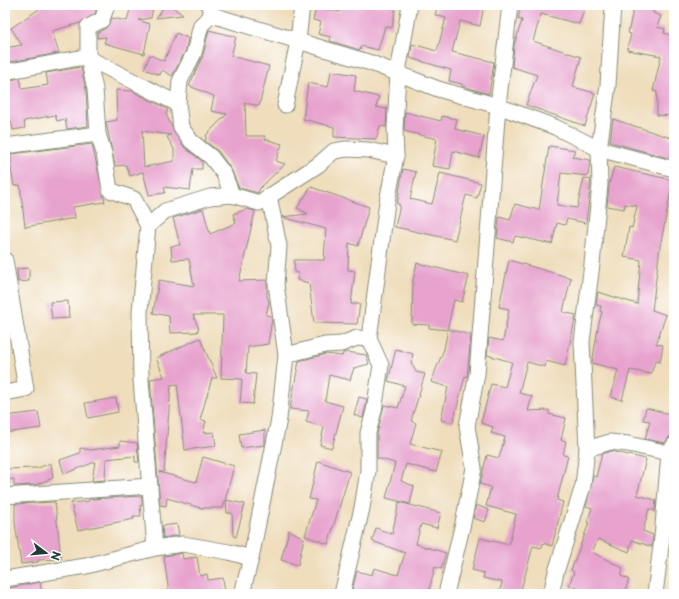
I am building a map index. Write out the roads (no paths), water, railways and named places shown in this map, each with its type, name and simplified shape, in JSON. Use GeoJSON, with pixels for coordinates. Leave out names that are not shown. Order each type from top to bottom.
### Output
{"type":"FeatureCollection","features":[{"type":"Feature","properties":{"kind":"street"},"geometry":{"type":"LineString","coordinates":[[107,5],[102,20],[88,27],[88,58],[95,89],[98,134],[104,153],[110,190],[134,199],[148,226],[140,312],[141,380],[155,548]]}},
{"type":"Feature","properties":{"kind":"street"},"geometry":{"type":"LineString","coordinates":[[285,105],[298,41],[302,5]]}},
{"type":"Feature","properties":{"kind":"street"},"geometry":{"type":"LineString","coordinates":[[342,594],[362,508],[368,471],[368,433],[374,411],[381,365],[369,339],[387,202],[396,156],[395,129],[398,72],[407,29],[410,5]]}},
{"type":"Feature","properties":{"kind":"street"},"geometry":{"type":"LineString","coordinates":[[446,594],[463,524],[474,468],[467,426],[477,374],[498,106],[510,5]]}},
{"type":"Feature","properties":{"kind":"street"},"geometry":{"type":"LineString","coordinates":[[551,594],[556,572],[583,486],[587,450],[582,342],[599,193],[599,149],[608,85],[613,5]]}},
{"type":"Feature","properties":{"kind":"street"},"geometry":{"type":"LineString","coordinates":[[232,195],[224,174],[211,157],[191,141],[181,126],[178,104],[180,81],[194,53],[201,25],[211,10],[298,41],[398,72],[438,89],[498,106],[555,127],[599,149],[674,169]]}},
{"type":"Feature","properties":{"kind":"street"},"geometry":{"type":"LineString","coordinates":[[5,72],[79,58],[88,58],[178,104]]}},
{"type":"Feature","properties":{"kind":"street"},"geometry":{"type":"LineString","coordinates":[[5,146],[98,134]]}},
{"type":"Feature","properties":{"kind":"street"},"geometry":{"type":"LineString","coordinates":[[148,226],[165,211],[210,197],[232,195],[259,203],[318,165],[334,151],[346,149],[368,150],[396,156]]}},
{"type":"Feature","properties":{"kind":"street"},"geometry":{"type":"LineString","coordinates":[[242,594],[251,558],[279,419],[286,355],[276,284],[279,246],[269,196]]}},
{"type":"Feature","properties":{"kind":"street"},"geometry":{"type":"LineString","coordinates":[[5,260],[6,281],[26,389],[5,393]]}},
{"type":"Feature","properties":{"kind":"street"},"geometry":{"type":"LineString","coordinates":[[286,355],[325,345],[341,344],[357,338],[369,339]]}},
{"type":"Feature","properties":{"kind":"street"},"geometry":{"type":"LineString","coordinates":[[587,450],[610,442],[672,449],[655,594]]}},
{"type":"Feature","properties":{"kind":"street"},"geometry":{"type":"LineString","coordinates":[[5,496],[150,486]]}},
{"type":"Feature","properties":{"kind":"street"},"geometry":{"type":"LineString","coordinates":[[5,579],[86,566],[155,548],[182,544],[229,552],[251,558]]}}]}
